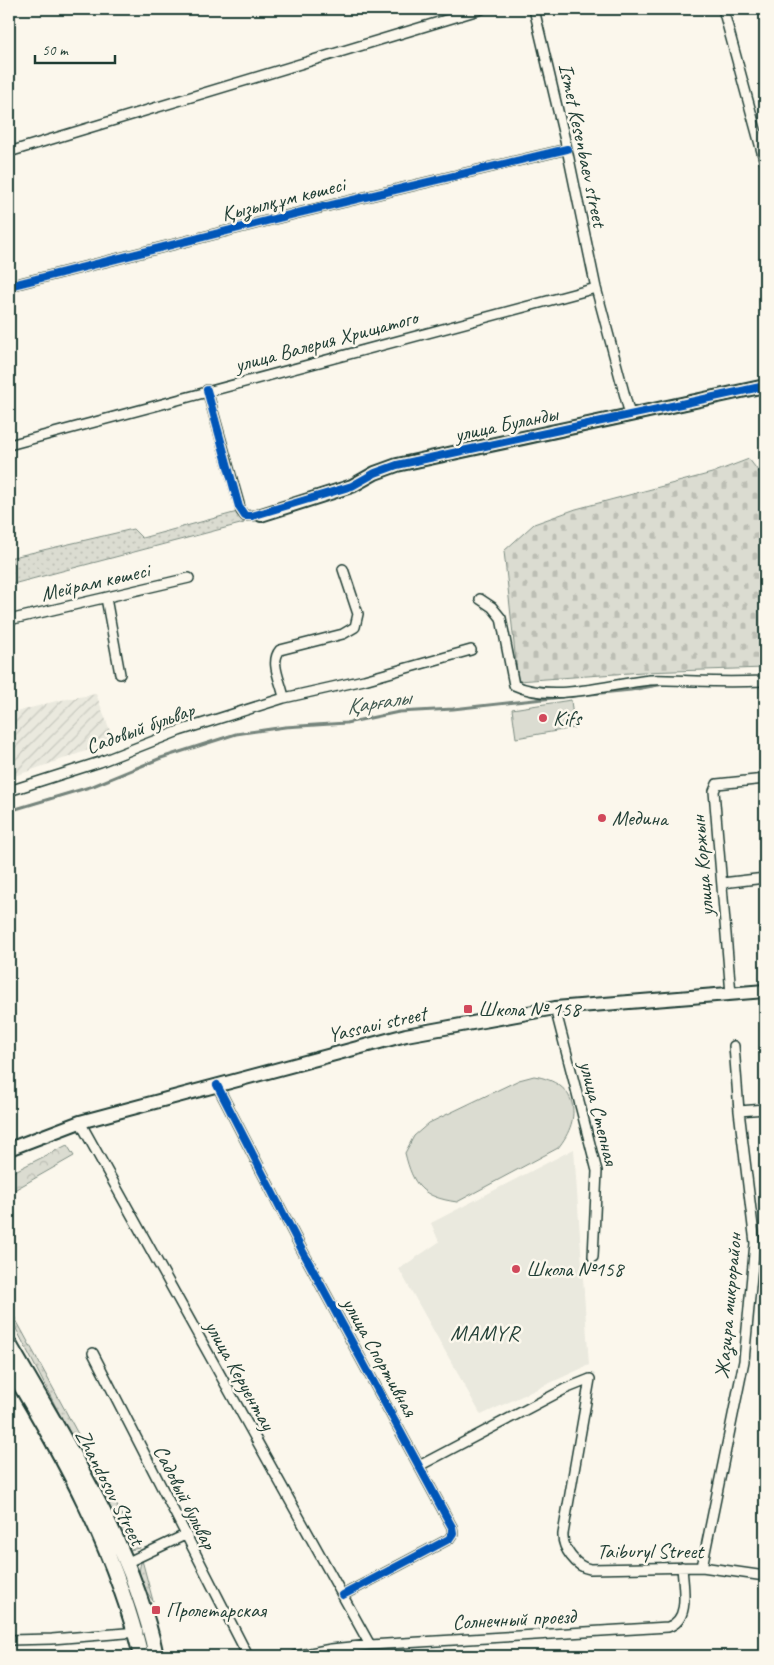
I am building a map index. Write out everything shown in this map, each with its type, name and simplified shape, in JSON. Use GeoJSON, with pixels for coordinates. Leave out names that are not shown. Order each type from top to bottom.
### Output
{"type":"FeatureCollection","features":[{"type":"Feature","properties":{"kind":"main road","name":"улица Буланды"},"geometry":{"type":"LineString","coordinates":[[261,515],[352,486],[375,473],[398,465],[765,386]]}},
{"type":"Feature","properties":{"kind":"main road","name":"Yassaui street"},"geometry":{"type":"LineString","coordinates":[[9,1150],[80,1122],[406,1035],[555,1008],[765,990]]}},
{"type":"Feature","properties":{"kind":"main road","name":"Zhandosov Street"},"geometry":{"type":"LineString","coordinates":[[9,1344],[59,1430],[126,1563],[150,1630],[156,1656]]}},
{"type":"Feature","properties":{"kind":"main road","name":"Zhandosov Street"},"geometry":{"type":"LineString","coordinates":[[9,1366],[46,1427],[85,1505],[114,1569],[141,1656]]}},
{"type":"Feature","properties":{"kind":"street"},"geometry":{"type":"LineString","coordinates":[[9,152],[482,9]]}},
{"type":"Feature","properties":{"kind":"street","name":"Ismet Kesenbaev street"},"geometry":{"type":"LineString","coordinates":[[534,9],[567,150],[596,288],[630,415]]}},
{"type":"Feature","properties":{"kind":"street"},"geometry":{"type":"LineString","coordinates":[[723,9],[765,163]]}},
{"type":"Feature","properties":{"kind":"street","name":"Қызылқұм көшесі"},"geometry":{"type":"LineString","coordinates":[[9,286],[294,214],[567,150]]}},
{"type":"Feature","properties":{"kind":"street","name":"улица Валерия Хрищатого"},"geometry":{"type":"LineString","coordinates":[[9,445],[207,390],[596,288]]}},
{"type":"Feature","properties":{"kind":"street"},"geometry":{"type":"LineString","coordinates":[[207,390],[241,511],[245,516],[261,515]]}},
{"type":"Feature","properties":{"kind":"street"},"geometry":{"type":"LineString","coordinates":[[284,698],[275,663],[276,655],[280,650],[343,634],[355,627],[358,614],[343,569]]}},
{"type":"Feature","properties":{"kind":"street","name":"Мейрам көшесі"},"geometry":{"type":"LineString","coordinates":[[9,620],[189,578]]}},
{"type":"Feature","properties":{"kind":"street"},"geometry":{"type":"LineString","coordinates":[[106,598],[120,674]]}},
{"type":"Feature","properties":{"kind":"street"},"geometry":{"type":"LineString","coordinates":[[480,599],[492,607],[501,618],[514,685],[524,690],[536,693],[581,690],[652,680],[730,683],[765,681]]}},
{"type":"Feature","properties":{"kind":"street","name":"Садовый бульвар"},"geometry":{"type":"LineString","coordinates":[[9,791],[100,762],[179,731],[284,698],[364,680],[471,650]]}},
{"type":"Feature","properties":{"kind":"street","name":"улица Коржын"},"geometry":{"type":"LineString","coordinates":[[731,994],[714,791],[718,784],[765,778]]}},
{"type":"Feature","properties":{"kind":"street"},"geometry":{"type":"LineString","coordinates":[[722,883],[765,878]]}},
{"type":"Feature","properties":{"kind":"street","name":"улица Степная"},"geometry":{"type":"LineString","coordinates":[[555,1008],[597,1170],[593,1257]]}},
{"type":"Feature","properties":{"kind":"street","name":"Жазира микрорайон"},"geometry":{"type":"LineString","coordinates":[[702,1567],[744,1361],[755,1243],[739,1111],[734,1046]]}},
{"type":"Feature","properties":{"kind":"street","name":"улица Спортивная"},"geometry":{"type":"LineString","coordinates":[[217,1085],[302,1250],[452,1527],[453,1533],[449,1538],[343,1595]]}},
{"type":"Feature","properties":{"kind":"street"},"geometry":{"type":"LineString","coordinates":[[739,1111],[765,1109]]}},
{"type":"Feature","properties":{"kind":"street","name":"улица Керуентау"},"geometry":{"type":"LineString","coordinates":[[80,1122],[370,1645]]}},
{"type":"Feature","properties":{"kind":"street","name":"Садовый бульвар"},"geometry":{"type":"LineString","coordinates":[[93,1353],[248,1656]]}},
{"type":"Feature","properties":{"kind":"street","name":"Taiburyl Street"},"geometry":{"type":"LineString","coordinates":[[419,1466],[472,1437],[590,1379],[562,1542],[580,1566],[585,1568],[702,1567],[765,1576]]}},
{"type":"Feature","properties":{"kind":"street"},"geometry":{"type":"LineString","coordinates":[[126,1563],[185,1535]]}},
{"type":"Feature","properties":{"kind":"street","name":"Солнечный проезд"},"geometry":{"type":"LineString","coordinates":[[295,1656],[331,1649],[370,1645],[668,1627],[675,1625],[681,1618],[683,1610],[682,1568]]}},
{"type":"Feature","properties":{"kind":"street"},"geometry":{"type":"LineString","coordinates":[[9,1640],[52,1639],[150,1630]]}},
{"type":"Feature","properties":{"kind":"shaded area"},"geometry":{"type":"Polygon","coordinates":[[[96,694],[114,741],[9,778],[9,714],[56,701],[96,694]]]}},
{"type":"Feature","properties":{"kind":"shaded area"},"geometry":{"type":"Polygon","coordinates":[[[574,1149],[589,1365],[481,1415],[399,1269],[439,1242],[431,1223],[574,1149]]]}},
{"type":"Feature","properties":{"kind":"green space"},"geometry":{"type":"Polygon","coordinates":[[[749,459],[765,480],[765,668],[643,672],[518,681],[504,551],[534,524],[576,509],[712,473],[749,459]]]}},
{"type":"Feature","properties":{"kind":"green space"},"geometry":{"type":"Polygon","coordinates":[[[241,511],[245,516],[244,523],[9,585],[9,558],[133,529],[142,538],[241,511]]]}},
{"type":"Feature","properties":{"kind":"green space","name":"Kifs"},"geometry":{"type":"Polygon","coordinates":[[[571,700],[574,728],[516,738],[512,709],[571,700]]]}},
{"type":"Feature","properties":{"kind":"green space"},"geometry":{"type":"Polygon","coordinates":[[[534,1076],[549,1080],[560,1086],[568,1094],[572,1103],[571,1125],[558,1148],[457,1202],[435,1197],[421,1188],[412,1174],[405,1153],[414,1136],[429,1123],[519,1080],[534,1076]]]}},
{"type":"Feature","properties":{"kind":"green space"},"geometry":{"type":"Polygon","coordinates":[[[67,1145],[74,1156],[9,1193],[9,1174],[67,1145]]]}},
{"type":"Feature","properties":{"kind":"green space"},"geometry":{"type":"Polygon","coordinates":[[[9,1307],[140,1548],[129,1550],[9,1315],[9,1307]]]}},
{"type":"Feature","properties":{"kind":"green space"},"geometry":{"type":"Polygon","coordinates":[[[142,1560],[153,1601],[140,1577],[142,1560]]]}},
{"type":"Feature","properties":{"kind":"waterway","name":"Қарғалы"},"geometry":{"type":"LineString","coordinates":[[571,696],[631,690],[664,684]]}},
{"type":"Feature","properties":{"kind":"waterway","name":"Қарғалы"},"geometry":{"type":"LineString","coordinates":[[9,811],[93,786],[161,758],[236,734],[285,727],[346,723],[399,712],[453,709],[562,697]]}},
{"type":"Feature","properties":{"kind":"cycle path"},"geometry":{"type":"LineString","coordinates":[[9,286],[294,214],[567,149]]}},
{"type":"Feature","properties":{"kind":"cycle path"},"geometry":{"type":"LineString","coordinates":[[207,390],[239,507],[245,516],[252,516],[352,486],[375,473],[397,465],[765,386]]}},
{"type":"Feature","properties":{"kind":"cycle path"},"geometry":{"type":"LineString","coordinates":[[217,1085],[302,1250],[452,1527],[453,1533],[449,1539],[343,1595]]}},
{"type":"Feature","properties":{"kind":"place","name":"Kifs"},"geometry":{"type":"Point","coordinates":[543,718]}},
{"type":"Feature","properties":{"kind":"place","name":"Медина"},"geometry":{"type":"Point","coordinates":[602,818]}},
{"type":"Feature","properties":{"kind":"place","name":"Школа № 158"},"geometry":{"type":"Point","coordinates":[468,1009]}},
{"type":"Feature","properties":{"kind":"place","name":"Школа №158"},"geometry":{"type":"Point","coordinates":[516,1269]}},
{"type":"Feature","properties":{"kind":"place","name":"Пролетарская"},"geometry":{"type":"Point","coordinates":[156,1610]}},
{"type":"Feature","properties":{"kind":"district","name":"MAMYR"},"geometry":{"type":"Point","coordinates":[485,1332]}}]}
